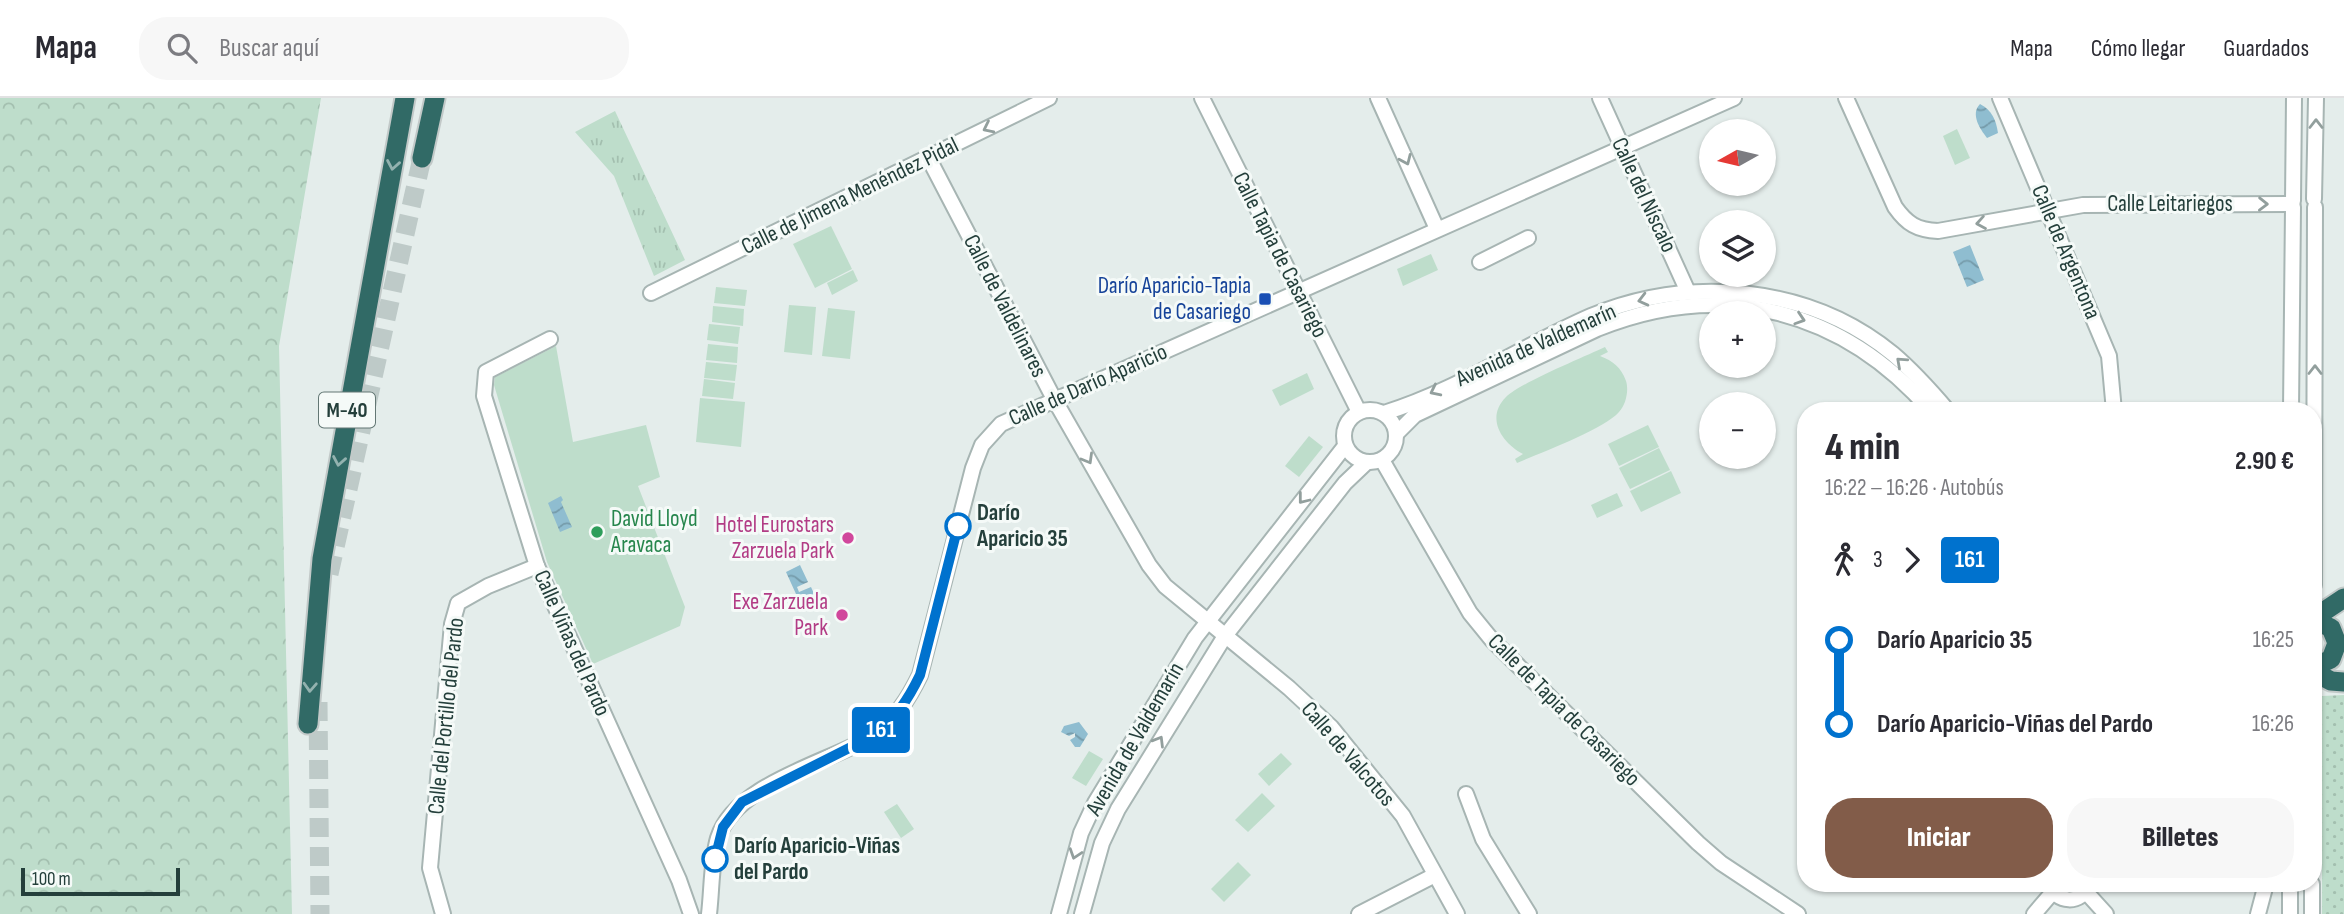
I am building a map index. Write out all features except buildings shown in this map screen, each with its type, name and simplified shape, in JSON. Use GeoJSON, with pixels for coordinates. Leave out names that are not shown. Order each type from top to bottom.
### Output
{"type":"FeatureCollection","features":[{"type":"Feature","properties":{"kind":"highway","name":"M-40"},"geometry":{"type":"LineString","coordinates":[[307,724],[322,559],[405,98]]}},
{"type":"Feature","properties":{"kind":"highway"},"geometry":{"type":"LineString","coordinates":[[422,158],[435,98]]}},
{"type":"Feature","properties":{"kind":"highway"},"geometry":{"type":"LineString","coordinates":[[2322,619],[2344,598]]}},
{"type":"Feature","properties":{"kind":"highway"},"geometry":{"type":"LineString","coordinates":[[2322,621],[2344,612]]}},
{"type":"Feature","properties":{"kind":"highway"},"geometry":{"type":"LineString","coordinates":[[2322,626],[2337,643],[2339,662]]}},
{"type":"Feature","properties":{"kind":"highway"},"geometry":{"type":"LineString","coordinates":[[2322,677],[2344,682]]}},
{"type":"Feature","properties":{"kind":"street","name":"Calle de Jimena Menéndez Pidal"},"geometry":{"type":"LineString","coordinates":[[651,293],[1049,98]]}},
{"type":"Feature","properties":{"kind":"street","name":"Calle Tapia de Casariego"},"geometry":{"type":"LineString","coordinates":[[1202,98],[1359,412]]}},
{"type":"Feature","properties":{"kind":"street"},"geometry":{"type":"LineString","coordinates":[[1378,98],[1437,229]]}},
{"type":"Feature","properties":{"kind":"street","name":"Calle del Níscalo"},"geometry":{"type":"LineString","coordinates":[[1600,98],[1688,292]]}},
{"type":"Feature","properties":{"kind":"street","name":"Calle de Darío Aparicio"},"geometry":{"type":"LineString","coordinates":[[709,913],[718,841],[723,827],[742,802],[873,736],[887,725],[909,697],[920,675],[973,468],[982,445],[1001,424],[1734,98]]}},
{"type":"Feature","properties":{"kind":"street","name":"Calle Leitariegos"},"geometry":{"type":"LineString","coordinates":[[1846,98],[1895,207],[1905,222],[1922,230],[1938,231],[2048,210],[2134,202],[2293,204],[2304,215],[2314,203]]}},
{"type":"Feature","properties":{"kind":"street","name":"Calle de Argentona"},"geometry":{"type":"LineString","coordinates":[[2000,98],[2109,356],[2113,402]]}},
{"type":"Feature","properties":{"kind":"street"},"geometry":{"type":"LineString","coordinates":[[2291,402],[2294,98]]}},
{"type":"Feature","properties":{"kind":"street"},"geometry":{"type":"LineString","coordinates":[[2314,402],[2316,98]]}},
{"type":"Feature","properties":{"kind":"street","name":"Calle de Valdelinares"},"geometry":{"type":"LineString","coordinates":[[928,158],[1054,400],[1149,565],[1166,586],[1208,620]]}},
{"type":"Feature","properties":{"kind":"street"},"geometry":{"type":"LineString","coordinates":[[1480,262],[1528,238]]}},
{"type":"Feature","properties":{"kind":"street","name":"Avenida de Valdemarín"},"geometry":{"type":"LineString","coordinates":[[1384,413],[1592,316],[1652,297],[1688,292],[1750,293],[1821,312],[1859,330],[1892,353],[1939,402]]}},
{"type":"Feature","properties":{"kind":"street","name":"Avenida de Valdemarín"},"geometry":{"type":"LineString","coordinates":[[1397,433],[1415,415],[1597,329],[1626,317],[1689,305],[1747,307],[1782,313],[1818,325],[1853,343],[1883,364],[1923,402]]}},
{"type":"Feature","properties":{"kind":"street","name":"Calle Viñas del Pardo"},"geometry":{"type":"LineString","coordinates":[[550,339],[492,367],[483,380],[484,396],[537,566],[690,912]]}},
{"type":"Feature","properties":{"kind":"street"},"geometry":{"type":"LineString","coordinates":[[1368,410],[1384,413],[1392,421],[1397,433],[1392,452],[1382,460],[1366,463],[1355,458],[1345,446],[1347,423],[1359,412],[1368,410]]}},
{"type":"Feature","properties":{"kind":"street","name":"Avenida de Valdemarín"},"geometry":{"type":"LineString","coordinates":[[1059,914],[1081,832],[1095,803],[1208,620],[1345,446]]}},
{"type":"Feature","properties":{"kind":"street","name":"Calle de Tapia de Casariego"},"geometry":{"type":"LineString","coordinates":[[1382,460],[1470,614],[1492,640],[1698,843],[1721,863],[1798,914]]}},
{"type":"Feature","properties":{"kind":"street","name":"Avenida de Valdemarín"},"geometry":{"type":"LineString","coordinates":[[1082,914],[1101,843],[1118,809],[1225,636],[1345,483],[1366,463]]}},
{"type":"Feature","properties":{"kind":"street","name":"Calle del Portillo del Pardo"},"geometry":{"type":"LineString","coordinates":[[443,914],[430,868],[452,624],[458,603],[488,586],[537,566]]}},
{"type":"Feature","properties":{"kind":"street"},"geometry":{"type":"LineString","coordinates":[[2322,605],[2344,592]]}},
{"type":"Feature","properties":{"kind":"street","name":"Calle de Valcotos"},"geometry":{"type":"LineString","coordinates":[[1208,620],[1331,727],[1403,817],[1457,914]]}},
{"type":"Feature","properties":{"kind":"street"},"geometry":{"type":"LineString","coordinates":[[1466,794],[1483,839],[1529,914]]}},
{"type":"Feature","properties":{"kind":"street"},"geometry":{"type":"LineString","coordinates":[[1359,914],[1435,874]]}},
{"type":"Feature","properties":{"kind":"street"},"geometry":{"type":"LineString","coordinates":[[2035,914],[2048,892]]}},
{"type":"Feature","properties":{"kind":"street"},"geometry":{"type":"LineString","coordinates":[[2053,892],[2062,900],[2074,900],[2083,892]]}},
{"type":"Feature","properties":{"kind":"street"},"geometry":{"type":"LineString","coordinates":[[2090,892],[2106,914]]}},
{"type":"Feature","properties":{"kind":"street"},"geometry":{"type":"LineString","coordinates":[[2258,914],[2264,892]]}},
{"type":"Feature","properties":{"kind":"street"},"geometry":{"type":"LineString","coordinates":[[2290,892],[2290,914]]}},
{"type":"Feature","properties":{"kind":"street"},"geometry":{"type":"LineString","coordinates":[[2312,892],[2312,914]]}},
{"type":"Feature","properties":{"kind":"street"},"geometry":{"type":"LineString","coordinates":[[685,896],[696,898],[711,894]]}},
{"type":"Feature","properties":{"kind":"street"},"geometry":{"type":"LineString","coordinates":[[690,912],[709,913]]}},
{"type":"Feature","properties":{"kind":"green space"},"geometry":{"type":"Polygon","coordinates":[[[0,98],[321,98],[279,346],[292,914],[0,914],[0,98]]]}},
{"type":"Feature","properties":{"kind":"green space"},"geometry":{"type":"Polygon","coordinates":[[[615,111],[685,260],[654,276],[614,176],[575,132],[615,111]]]}},
{"type":"Feature","properties":{"kind":"green space"},"geometry":{"type":"Polygon","coordinates":[[[1957,129],[1970,158],[1955,165],[1943,136],[1957,129]]]}},
{"type":"Feature","properties":{"kind":"green space"},"geometry":{"type":"Polygon","coordinates":[[[831,226],[852,269],[815,288],[793,244],[831,226]]]}},
{"type":"Feature","properties":{"kind":"green space"},"geometry":{"type":"Polygon","coordinates":[[[1431,254],[1438,270],[1403,286],[1397,269],[1431,254]]]}},
{"type":"Feature","properties":{"kind":"green space"},"geometry":{"type":"Polygon","coordinates":[[[853,270],[858,281],[832,295],[827,283],[853,270]]]}},
{"type":"Feature","properties":{"kind":"green space"},"geometry":{"type":"Polygon","coordinates":[[[716,287],[747,290],[745,306],[714,303],[716,287]]]}},
{"type":"Feature","properties":{"kind":"green space"},"geometry":{"type":"Polygon","coordinates":[[[789,305],[816,307],[812,355],[784,352],[789,305]]]}},
{"type":"Feature","properties":{"kind":"green space"},"geometry":{"type":"Polygon","coordinates":[[[713,306],[744,309],[743,326],[712,322],[713,306]]]}},
{"type":"Feature","properties":{"kind":"green space"},"geometry":{"type":"Polygon","coordinates":[[[828,308],[855,311],[850,359],[822,356],[828,308]]]}},
{"type":"Feature","properties":{"kind":"green space"},"geometry":{"type":"Polygon","coordinates":[[[709,324],[740,327],[738,344],[707,340],[709,324]]]}},
{"type":"Feature","properties":{"kind":"green space"},"geometry":{"type":"Polygon","coordinates":[[[708,344],[738,347],[737,363],[706,360],[708,344]]]}},
{"type":"Feature","properties":{"kind":"green space","name":"David Lloyd Aravaca"},"geometry":{"type":"Polygon","coordinates":[[[556,346],[573,442],[646,425],[660,477],[638,486],[685,607],[680,626],[593,664],[547,562],[494,385],[495,377],[556,346]]]}},
{"type":"Feature","properties":{"kind":"green space"},"geometry":{"type":"Polygon","coordinates":[[[1605,347],[1608,352],[1600,356],[1616,365],[1626,381],[1626,397],[1621,409],[1600,426],[1517,463],[1515,459],[1523,454],[1503,437],[1497,421],[1500,405],[1506,397],[1553,370],[1605,347]]]}},
{"type":"Feature","properties":{"kind":"green space"},"geometry":{"type":"Polygon","coordinates":[[[706,362],[737,365],[735,381],[704,378],[706,362]]]}},
{"type":"Feature","properties":{"kind":"green space"},"geometry":{"type":"Polygon","coordinates":[[[1307,373],[1314,389],[1280,406],[1272,390],[1307,373]]]}},
{"type":"Feature","properties":{"kind":"green space"},"geometry":{"type":"Polygon","coordinates":[[[704,379],[735,383],[733,399],[702,396],[704,379]]]}},
{"type":"Feature","properties":{"kind":"green space"},"geometry":{"type":"Polygon","coordinates":[[[700,398],[745,402],[741,447],[696,442],[700,398]]]}},
{"type":"Feature","properties":{"kind":"green space"},"geometry":{"type":"Polygon","coordinates":[[[1648,425],[1659,447],[1619,466],[1608,444],[1648,425]]]}},
{"type":"Feature","properties":{"kind":"green space"},"geometry":{"type":"Polygon","coordinates":[[[1309,436],[1323,447],[1299,477],[1285,466],[1309,436]]]}},
{"type":"Feature","properties":{"kind":"green space"},"geometry":{"type":"Polygon","coordinates":[[[1659,448],[1670,470],[1630,489],[1619,468],[1659,448]]]}},
{"type":"Feature","properties":{"kind":"green space"},"geometry":{"type":"Polygon","coordinates":[[[1671,471],[1681,493],[1641,512],[1630,491],[1671,471]]]}},
{"type":"Feature","properties":{"kind":"green space"},"geometry":{"type":"Polygon","coordinates":[[[1617,493],[1623,506],[1597,518],[1591,505],[1617,493]]]}},
{"type":"Feature","properties":{"kind":"green space"},"geometry":{"type":"Polygon","coordinates":[[[2344,695],[2344,914],[2322,914],[2322,696],[2344,695]]]}},
{"type":"Feature","properties":{"kind":"green space"},"geometry":{"type":"Polygon","coordinates":[[[1089,751],[1103,759],[1086,786],[1072,778],[1089,751]]]}},
{"type":"Feature","properties":{"kind":"green space"},"geometry":{"type":"Polygon","coordinates":[[[1281,753],[1292,764],[1269,786],[1258,774],[1281,753]]]}},
{"type":"Feature","properties":{"kind":"green space"},"geometry":{"type":"Polygon","coordinates":[[[1262,793],[1275,806],[1248,832],[1235,820],[1262,793]]]}},
{"type":"Feature","properties":{"kind":"green space"},"geometry":{"type":"Polygon","coordinates":[[[897,804],[914,829],[901,838],[884,812],[897,804]]]}},
{"type":"Feature","properties":{"kind":"green space"},"geometry":{"type":"Polygon","coordinates":[[[1238,862],[1251,875],[1224,902],[1211,889],[1238,862]]]}},
{"type":"Feature","properties":{"kind":"water"},"geometry":{"type":"Polygon","coordinates":[[[1980,104],[1990,112],[1997,128],[1998,133],[1987,138],[1976,117],[1980,104]]]}},
{"type":"Feature","properties":{"kind":"water"},"geometry":{"type":"Polygon","coordinates":[[[1970,245],[1984,280],[1967,287],[1953,252],[1970,245]]]}},
{"type":"Feature","properties":{"kind":"water"},"geometry":{"type":"Polygon","coordinates":[[[561,496],[572,527],[560,532],[548,503],[561,496]]]}},
{"type":"Feature","properties":{"kind":"water"},"geometry":{"type":"Polygon","coordinates":[[[800,565],[808,582],[797,587],[799,592],[811,587],[816,598],[801,605],[786,572],[800,565]]]}},
{"type":"Feature","properties":{"kind":"water"},"geometry":{"type":"Polygon","coordinates":[[[1079,722],[1088,734],[1080,747],[1075,747],[1070,740],[1075,737],[1075,733],[1069,736],[1061,732],[1064,726],[1079,722]]]}},
{"type":"Feature","properties":{"kind":"tunnel"},"geometry":{"type":"LineString","coordinates":[[329,574],[422,158]]}},
{"type":"Feature","properties":{"kind":"tunnel"},"geometry":{"type":"LineString","coordinates":[[318,702],[320,914]]}},
{"type":"Feature","properties":{"kind":"bus line","name":"161"},"geometry":{"type":"LineString","coordinates":[[715,859],[723,827],[742,802],[873,736],[887,725],[909,697],[920,675],[958,526]]}},
{"type":"Feature","properties":{"kind":"place","name":"Darío Aparicio-Tapia de Casariego"},"geometry":{"type":"Point","coordinates":[1265,299]}},
{"type":"Feature","properties":{"kind":"place","name":"Darío Aparicio 35"},"geometry":{"type":"Point","coordinates":[958,526]}},
{"type":"Feature","properties":{"kind":"place","name":"David Lloyd Aravaca"},"geometry":{"type":"Point","coordinates":[597,532]}},
{"type":"Feature","properties":{"kind":"place","name":"Hotel Eurostars Zarzuela Park"},"geometry":{"type":"Point","coordinates":[848,538]}},
{"type":"Feature","properties":{"kind":"place","name":"Exe Zarzuela Park"},"geometry":{"type":"Point","coordinates":[842,615]}},
{"type":"Feature","properties":{"kind":"place","name":"Darío Aparicio-Viñas del Pardo"},"geometry":{"type":"Point","coordinates":[715,859]}}]}
